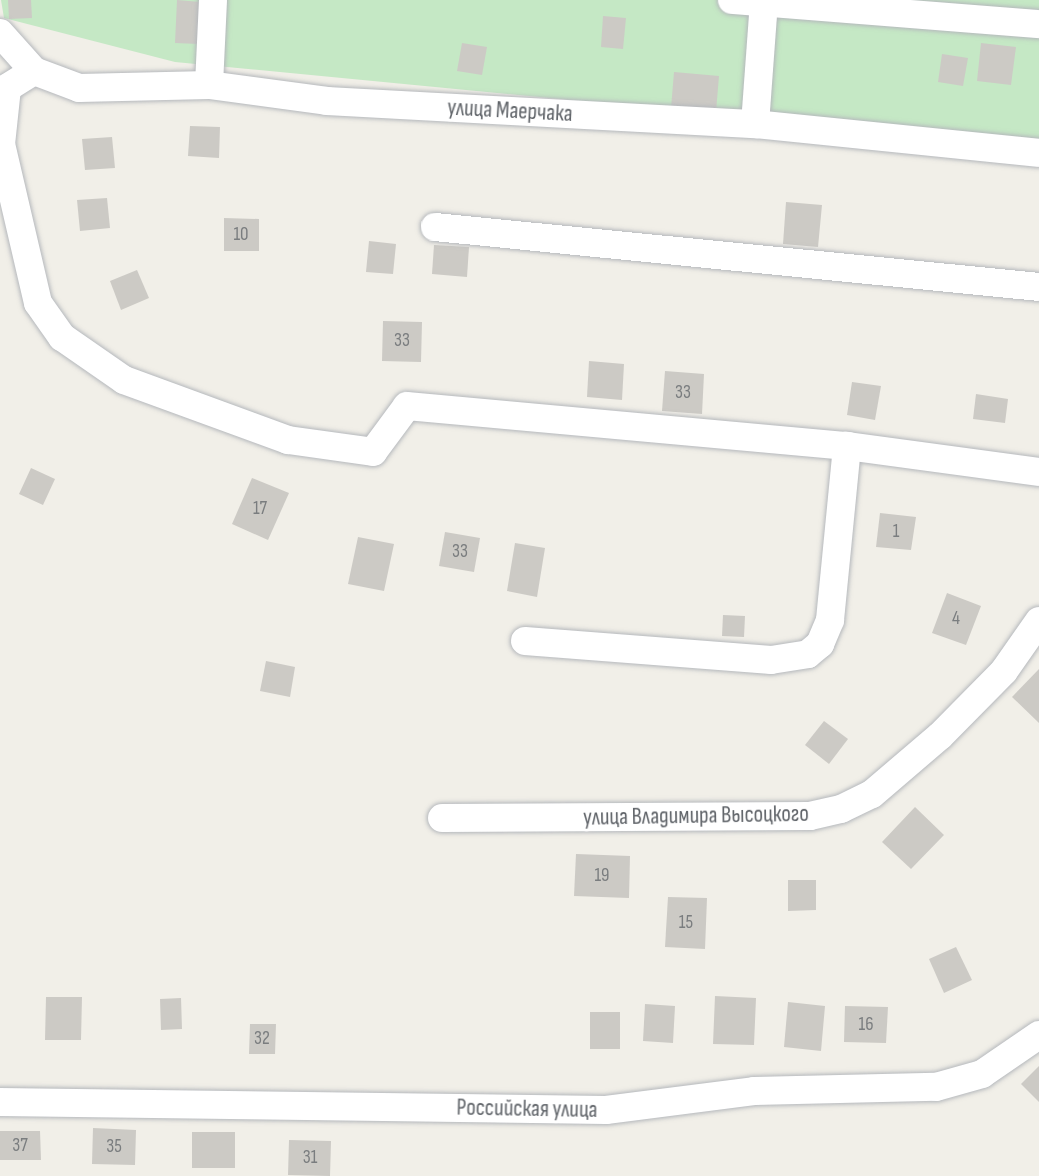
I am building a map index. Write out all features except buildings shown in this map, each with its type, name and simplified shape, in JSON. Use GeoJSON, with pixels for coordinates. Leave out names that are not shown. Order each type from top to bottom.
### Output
{"type":"FeatureCollection","features":[{"type":"Feature","properties":{"kind":"street"},"geometry":{"type":"LineString","coordinates":[[209,85],[213,0]]}},
{"type":"Feature","properties":{"kind":"street"},"geometry":{"type":"LineString","coordinates":[[732,0],[1039,24]]}},
{"type":"Feature","properties":{"kind":"street"},"geometry":{"type":"LineString","coordinates":[[755,124],[763,1]]}},
{"type":"Feature","properties":{"kind":"street","name":"улица Маерчака"},"geometry":{"type":"LineString","coordinates":[[0,33],[34,71],[79,88],[209,85],[327,101],[755,124],[1039,152]]}},
{"type":"Feature","properties":{"kind":"street"},"geometry":{"type":"LineString","coordinates":[[34,71],[7,88],[1,144],[38,303],[62,337],[124,380],[288,440],[373,452],[407,406],[847,446],[1039,472]]}},
{"type":"Feature","properties":{"kind":"street"},"geometry":{"type":"LineString","coordinates":[[435,227],[1039,287]]}},
{"type":"Feature","properties":{"kind":"street"},"geometry":{"type":"LineString","coordinates":[[525,641],[771,660],[808,654],[820,644],[830,621],[847,446]]}},
{"type":"Feature","properties":{"kind":"street","name":"улица Владимира Высоцкого"},"geometry":{"type":"LineString","coordinates":[[442,818],[810,816],[841,809],[872,794],[940,736],[1004,671],[1039,621]]}},
{"type":"Feature","properties":{"kind":"street","name":"Российская улица"},"geometry":{"type":"LineString","coordinates":[[0,1102],[606,1110],[754,1091],[936,1087],[982,1074],[1039,1035]]}},
{"type":"Feature","properties":{"kind":"green space"},"geometry":{"type":"Polygon","coordinates":[[[1,0],[1039,0],[1039,145],[175,62],[4,18],[1,0]]]}}]}
